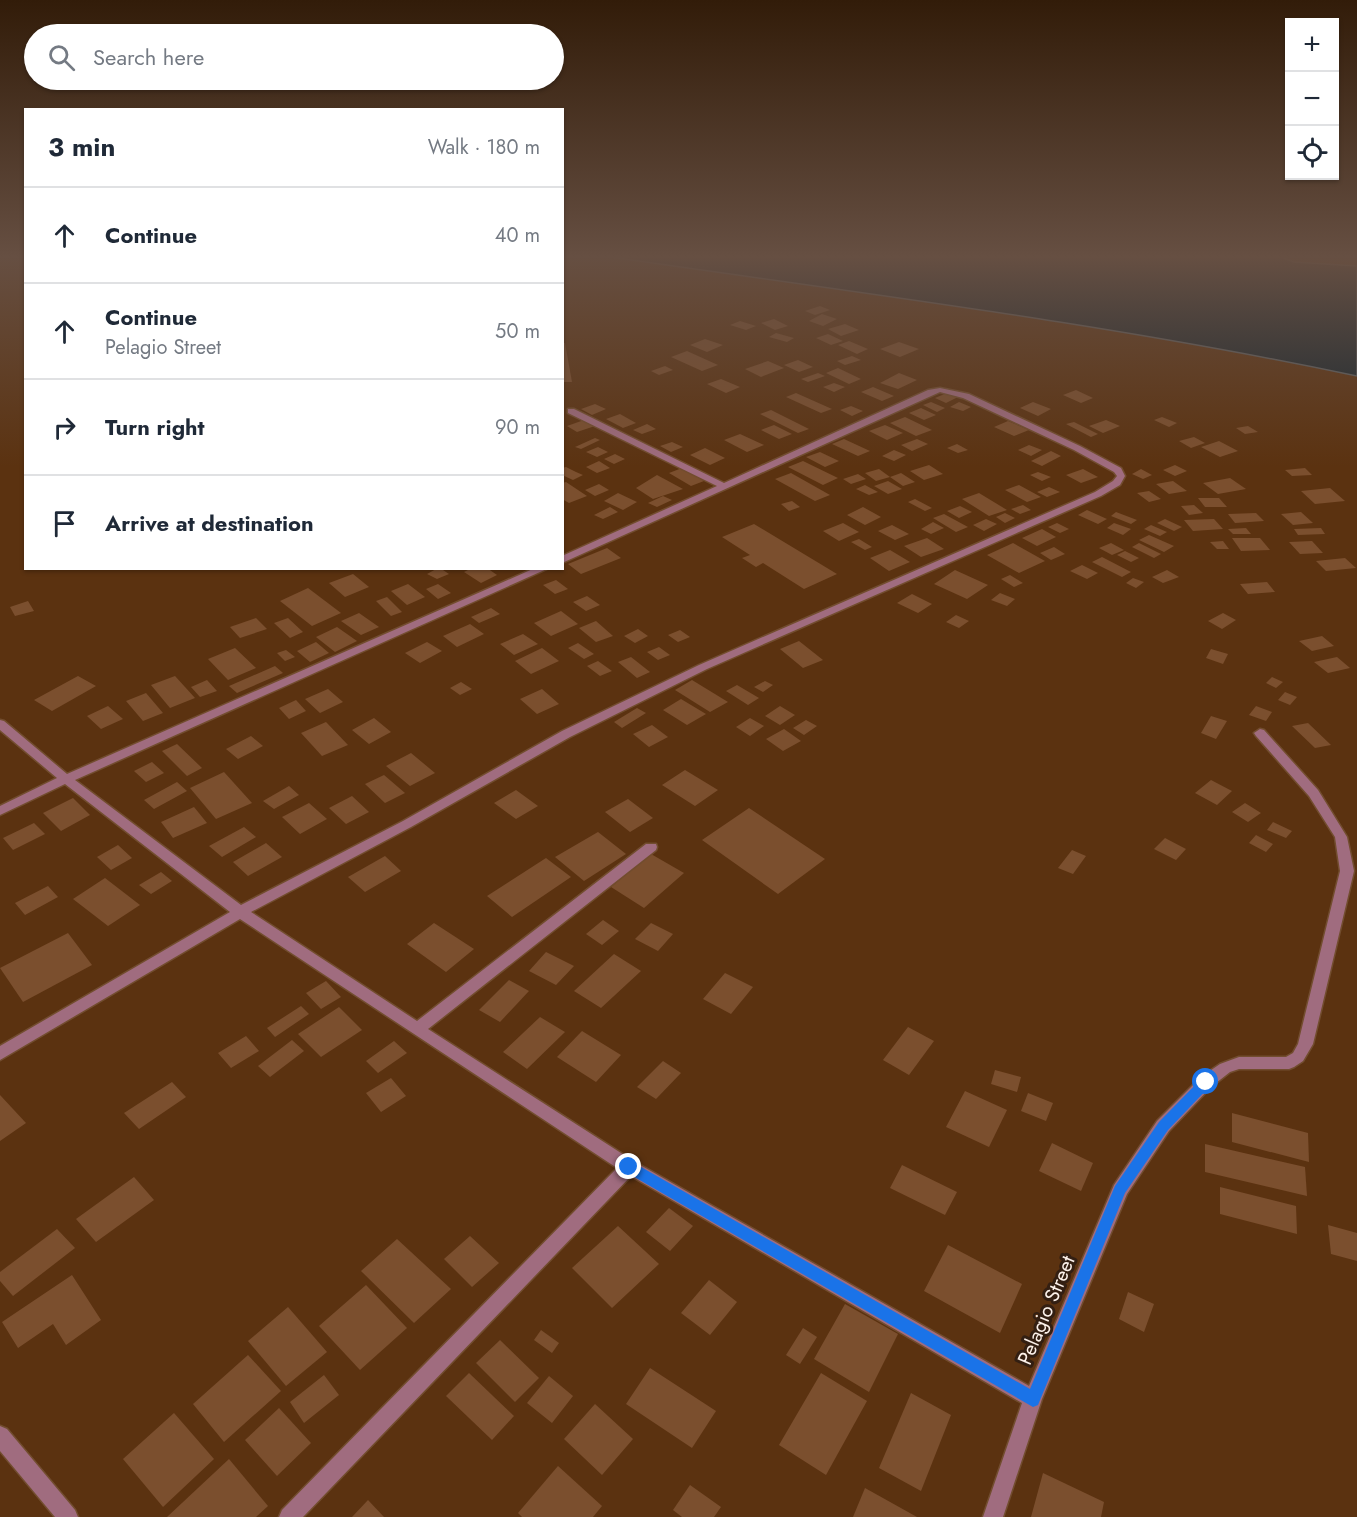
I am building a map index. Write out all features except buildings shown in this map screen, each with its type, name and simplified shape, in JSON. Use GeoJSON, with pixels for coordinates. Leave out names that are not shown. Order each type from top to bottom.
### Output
{"type":"FeatureCollection","features":[{"type":"Feature","properties":{"kind":"street"},"geometry":{"type":"LineString","coordinates":[[0,1054],[240,912],[407,824],[566,734],[703,667],[1098,494],[1118,483],[1120,476],[1118,470],[1077,448],[966,396],[940,390],[931,392],[564,559]]}},
{"type":"Feature","properties":{"kind":"street"},"geometry":{"type":"LineString","coordinates":[[571,411],[726,487]]}},
{"type":"Feature","properties":{"kind":"street"},"geometry":{"type":"LineString","coordinates":[[0,811],[66,779],[539,570]]}},
{"type":"Feature","properties":{"kind":"street"},"geometry":{"type":"LineString","coordinates":[[0,724],[66,779],[240,912],[417,1029],[629,1167],[1033,1399]]}},
{"type":"Feature","properties":{"kind":"street","name":"Pelagio Street"},"geometry":{"type":"LineString","coordinates":[[993,1517],[1033,1399],[1120,1190],[1163,1126],[1206,1082],[1225,1068],[1239,1063],[1289,1063],[1298,1057],[1305,1044],[1347,871],[1341,837],[1314,793],[1260,733]]}},
{"type":"Feature","properties":{"kind":"street"},"geometry":{"type":"LineString","coordinates":[[417,1029],[651,847]]}},
{"type":"Feature","properties":{"kind":"street"},"geometry":{"type":"LineString","coordinates":[[289,1517],[629,1167]]}},
{"type":"Feature","properties":{"kind":"street"},"geometry":{"type":"LineString","coordinates":[[0,1436],[68,1517]]}},
{"type":"Feature","properties":{"kind":"water"},"geometry":{"type":"Polygon","coordinates":[[[1084,326],[1357,326],[1357,376],[1263,357],[1084,326]]]}},
{"type":"Feature","properties":{"kind":"route"},"geometry":{"type":"LineString","coordinates":[[629,1167],[1033,1399],[1120,1190],[1163,1126],[1206,1082]]}}]}
